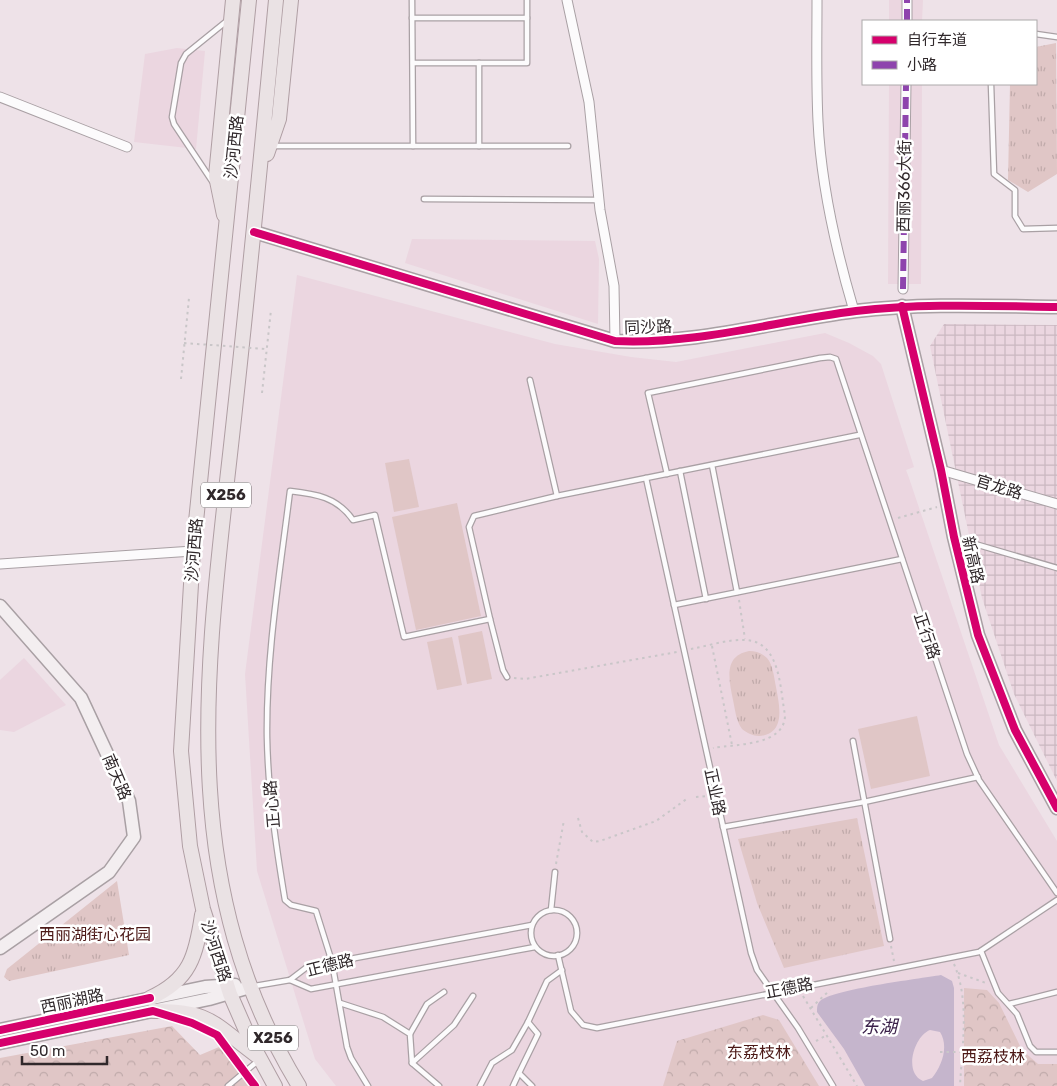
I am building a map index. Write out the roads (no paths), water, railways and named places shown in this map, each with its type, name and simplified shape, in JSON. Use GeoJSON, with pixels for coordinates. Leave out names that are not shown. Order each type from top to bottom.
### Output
{"type":"FeatureCollection","features":[{"type":"Feature","properties":{"kind":"main road","name":"沙河西路"},"geometry":{"type":"LineString","coordinates":[[276,0],[254,232],[213,621],[207,749],[210,812],[219,873],[233,934],[250,987],[270,1033],[299,1086]]}},
{"type":"Feature","properties":{"kind":"main road"},"geometry":{"type":"LineString","coordinates":[[259,176],[279,119],[291,0]]}},
{"type":"Feature","properties":{"kind":"main road","name":"沙河西路"},"geometry":{"type":"LineString","coordinates":[[241,7],[226,223],[193,551],[180,751],[190,846],[203,909],[229,989],[260,1059],[275,1086]]}},
{"type":"Feature","properties":{"kind":"main road"},"geometry":{"type":"LineString","coordinates":[[226,223],[217,188],[216,176],[241,7]]}},
{"type":"Feature","properties":{"kind":"main road"},"geometry":{"type":"LineString","coordinates":[[151,1005],[180,980],[189,967],[195,951],[203,909]]}},
{"type":"Feature","properties":{"kind":"main road"},"geometry":{"type":"LineString","coordinates":[[151,1005],[207,1018],[221,1026],[260,1059]]}},
{"type":"Feature","properties":{"kind":"street"},"geometry":{"type":"LineString","coordinates":[[567,0],[589,102],[599,200],[614,286],[615,341]]}},
{"type":"Feature","properties":{"kind":"street"},"geometry":{"type":"LineString","coordinates":[[817,0],[818,122],[820,146],[833,233],[854,311]]}},
{"type":"Feature","properties":{"kind":"street"},"geometry":{"type":"LineString","coordinates":[[907,0],[907,20]]}},
{"type":"Feature","properties":{"kind":"street","name":"西丽366大街"},"geometry":{"type":"LineString","coordinates":[[903,289],[906,85]]}},
{"type":"Feature","properties":{"kind":"street"},"geometry":{"type":"LineString","coordinates":[[0,97],[127,147]]}},
{"type":"Feature","properties":{"kind":"street","name":"同沙路"},"geometry":{"type":"LineString","coordinates":[[254,232],[615,341],[673,341],[854,311],[902,306],[1057,307]]}},
{"type":"Feature","properties":{"kind":"street","name":"新高路"},"geometry":{"type":"LineString","coordinates":[[902,306],[941,470],[971,610],[992,675],[1015,730],[1057,808]]}},
{"type":"Feature","properties":{"kind":"street","name":"官龙路"},"geometry":{"type":"LineString","coordinates":[[941,470],[1057,504]]}},
{"type":"Feature","properties":{"kind":"street"},"geometry":{"type":"LineString","coordinates":[[0,564],[193,551]]}},
{"type":"Feature","properties":{"kind":"street","name":"南天路"},"geometry":{"type":"LineString","coordinates":[[0,606],[81,698],[129,801],[134,837],[110,872],[0,948]]}},
{"type":"Feature","properties":{"kind":"street","name":"西丽湖路"},"geometry":{"type":"LineString","coordinates":[[0,1030],[151,1005],[229,989],[250,987]]}},
{"type":"Feature","properties":{"kind":"street","name":"西丽湖路"},"geometry":{"type":"LineString","coordinates":[[0,1043],[151,1005]]}},
{"type":"Feature","properties":{"kind":"lane"},"geometry":{"type":"LineString","coordinates":[[412,0],[413,146]]}},
{"type":"Feature","properties":{"kind":"lane"},"geometry":{"type":"LineString","coordinates":[[412,63],[527,63],[526,0]]}},
{"type":"Feature","properties":{"kind":"lane"},"geometry":{"type":"LineString","coordinates":[[217,188],[174,124],[172,117],[178,72],[186,54],[241,7]]}},
{"type":"Feature","properties":{"kind":"lane"},"geometry":{"type":"LineString","coordinates":[[412,18],[527,18]]}},
{"type":"Feature","properties":{"kind":"lane"},"geometry":{"type":"LineString","coordinates":[[1037,34],[1057,36]]}},
{"type":"Feature","properties":{"kind":"lane"},"geometry":{"type":"LineString","coordinates":[[479,63],[479,146]]}},
{"type":"Feature","properties":{"kind":"lane"},"geometry":{"type":"LineString","coordinates":[[991,85],[994,174],[1015,190],[1015,216],[1023,229],[1057,228]]}},
{"type":"Feature","properties":{"kind":"lane"},"geometry":{"type":"LineString","coordinates":[[269,146],[568,146]]}},
{"type":"Feature","properties":{"kind":"lane"},"geometry":{"type":"LineString","coordinates":[[424,199],[599,200]]}},
{"type":"Feature","properties":{"kind":"lane","name":"正行路"},"geometry":{"type":"LineString","coordinates":[[667,474],[648,393],[820,358],[830,357],[836,359],[859,435],[967,754],[978,777],[1057,894]]}},
{"type":"Feature","properties":{"kind":"lane"},"geometry":{"type":"LineString","coordinates":[[530,380],[557,496]]}},
{"type":"Feature","properties":{"kind":"lane"},"geometry":{"type":"LineString","coordinates":[[507,678],[502,670],[490,619],[470,527],[471,519],[480,514],[557,496],[859,435]]}},
{"type":"Feature","properties":{"kind":"lane"},"geometry":{"type":"LineString","coordinates":[[712,465],[737,592]]}},
{"type":"Feature","properties":{"kind":"lane"},"geometry":{"type":"LineString","coordinates":[[680,472],[706,599]]}},
{"type":"Feature","properties":{"kind":"lane","name":"正业路"},"geometry":{"type":"LineString","coordinates":[[646,478],[751,953],[757,970],[834,1086]]}},
{"type":"Feature","properties":{"kind":"lane","name":"正心路"},"geometry":{"type":"LineString","coordinates":[[368,1086],[351,1058],[332,962],[316,911],[291,905],[285,900],[271,807],[267,735],[269,680],[290,491],[320,495],[336,502],[346,510],[353,520],[375,515],[404,637],[490,619]]}},
{"type":"Feature","properties":{"kind":"lane"},"geometry":{"type":"LineString","coordinates":[[954,537],[1057,568]]}},
{"type":"Feature","properties":{"kind":"lane"},"geometry":{"type":"LineString","coordinates":[[674,605],[902,559]]}},
{"type":"Feature","properties":{"kind":"lane"},"geometry":{"type":"LineString","coordinates":[[853,742],[890,938]]}},
{"type":"Feature","properties":{"kind":"lane"},"geometry":{"type":"LineString","coordinates":[[723,827],[864,802],[978,777]]}},
{"type":"Feature","properties":{"kind":"lane"},"geometry":{"type":"LineString","coordinates":[[532,924],[531,936],[535,947],[546,954],[558,956],[570,950],[576,939],[577,932],[569,915],[564,912],[551,910],[555,872]]}},
{"type":"Feature","properties":{"kind":"lane","name":"正德路"},"geometry":{"type":"LineString","coordinates":[[558,956],[572,1011],[577,1020],[589,1028],[981,950],[1057,900]]}},
{"type":"Feature","properties":{"kind":"lane","name":"正德路"},"geometry":{"type":"LineString","coordinates":[[535,947],[311,989],[290,980],[307,967],[532,924],[539,914],[551,910]]}},
{"type":"Feature","properties":{"kind":"lane"},"geometry":{"type":"LineString","coordinates":[[981,950],[998,993],[1009,1004],[1026,1032],[1030,1046],[1036,1052],[1057,1052]]}},
{"type":"Feature","properties":{"kind":"lane"},"geometry":{"type":"LineString","coordinates":[[480,1086],[492,1063],[512,1050],[528,1022],[547,981],[562,970]]}},
{"type":"Feature","properties":{"kind":"lane"},"geometry":{"type":"LineString","coordinates":[[250,987],[290,980]]}},
{"type":"Feature","properties":{"kind":"lane"},"geometry":{"type":"LineString","coordinates":[[439,1086],[412,1063],[410,1034],[427,1004],[444,992]]}},
{"type":"Feature","properties":{"kind":"lane"},"geometry":{"type":"LineString","coordinates":[[1009,1004],[1057,992]]}},
{"type":"Feature","properties":{"kind":"lane"},"geometry":{"type":"LineString","coordinates":[[412,1063],[454,1025],[473,996]]}},
{"type":"Feature","properties":{"kind":"lane"},"geometry":{"type":"LineString","coordinates":[[340,1003],[383,1017],[410,1034]]}},
{"type":"Feature","properties":{"kind":"lane"},"geometry":{"type":"LineString","coordinates":[[513,1086],[538,1034],[528,1022]]}},
{"type":"Feature","properties":{"kind":"lane"},"geometry":{"type":"LineString","coordinates":[[228,1086],[260,1059]]}},
{"type":"Feature","properties":{"kind":"lane"},"geometry":{"type":"LineString","coordinates":[[519,1073],[532,1086]]}},
{"type":"Feature","properties":{"kind":"water","name":"东湖"},"geometry":{"type":"Polygon","coordinates":[[[941,975],[952,981],[954,988],[954,1086],[865,1086],[844,1049],[817,1012],[818,1003],[842,992],[941,975]],[[930,1030],[919,1039],[915,1047],[912,1063],[913,1070],[917,1077],[923,1081],[932,1078],[939,1068],[944,1050],[943,1038],[940,1032],[930,1030]]]}},
{"type":"Feature","properties":{"kind":"park label","name":"西丽湖街心花园"},"geometry":{"type":"Point","coordinates":[95,934]}},
{"type":"Feature","properties":{"kind":"park label","name":"东荔枝林"},"geometry":{"type":"Point","coordinates":[759,1052]}},
{"type":"Feature","properties":{"kind":"park label","name":"西荔枝林"},"geometry":{"type":"Point","coordinates":[993,1056]}}]}
